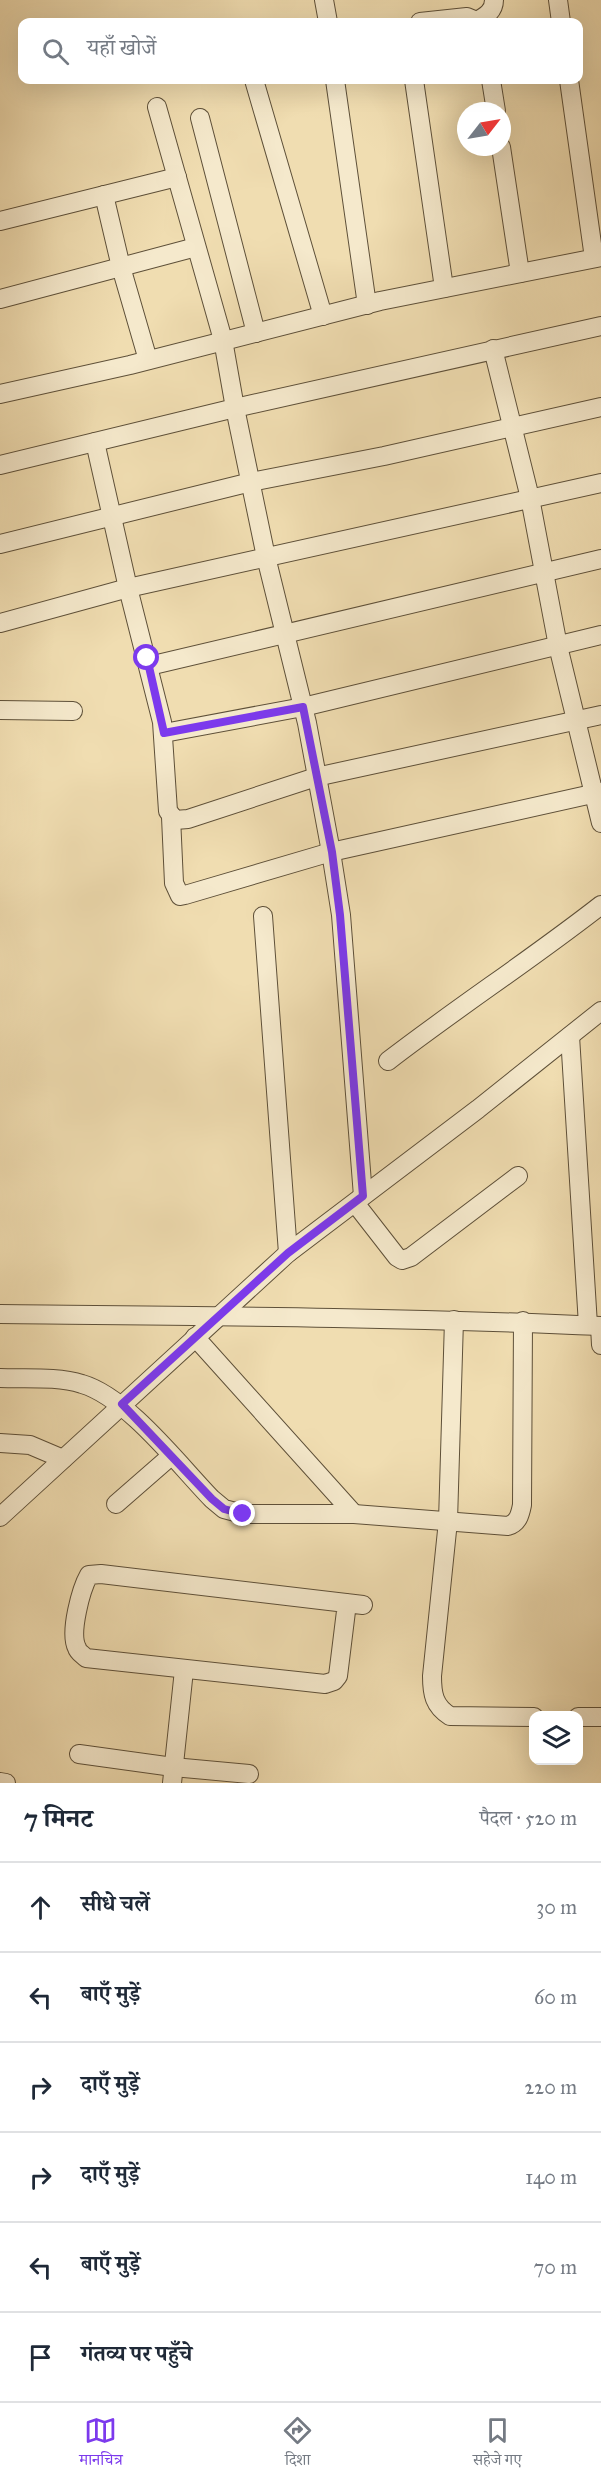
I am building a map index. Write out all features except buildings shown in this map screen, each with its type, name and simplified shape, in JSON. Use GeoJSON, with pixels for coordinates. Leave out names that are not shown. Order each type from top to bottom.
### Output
{"type":"FeatureCollection","features":[{"type":"Feature","properties":{"kind":"street"},"geometry":{"type":"LineString","coordinates":[[324,0],[327,18]]}},
{"type":"Feature","properties":{"kind":"street"},"geometry":{"type":"LineString","coordinates":[[483,18],[494,6],[494,0]]}},
{"type":"Feature","properties":{"kind":"street"},"geometry":{"type":"LineString","coordinates":[[558,0],[560,18]]}},
{"type":"Feature","properties":{"kind":"street"},"geometry":{"type":"LineString","coordinates":[[255,84],[322,316]]}},
{"type":"Feature","properties":{"kind":"street"},"geometry":{"type":"LineString","coordinates":[[336,84],[367,305]]}},
{"type":"Feature","properties":{"kind":"street"},"geometry":{"type":"LineString","coordinates":[[415,84],[444,288]]}},
{"type":"Feature","properties":{"kind":"street"},"geometry":{"type":"LineString","coordinates":[[492,84],[495,102]]}},
{"type":"Feature","properties":{"kind":"street"},"geometry":{"type":"LineString","coordinates":[[0,394],[148,360],[367,305],[598,257],[570,84]]}},
{"type":"Feature","properties":{"kind":"street"},"geometry":{"type":"LineString","coordinates":[[157,107],[223,340],[266,557],[303,707],[332,852],[340,915],[359,1200],[397,1257],[402,1260],[411,1257],[518,1176]]}},
{"type":"Feature","properties":{"kind":"street"},"geometry":{"type":"LineString","coordinates":[[200,118],[256,333]]}},
{"type":"Feature","properties":{"kind":"street"},"geometry":{"type":"LineString","coordinates":[[502,156],[520,273]]}},
{"type":"Feature","properties":{"kind":"street"},"geometry":{"type":"LineString","coordinates":[[0,220],[177,177]]}},
{"type":"Feature","properties":{"kind":"street"},"geometry":{"type":"LineString","coordinates":[[104,195],[121,267],[148,360]]}},
{"type":"Feature","properties":{"kind":"street"},"geometry":{"type":"LineString","coordinates":[[0,299],[196,247]]}},
{"type":"Feature","properties":{"kind":"street"},"geometry":{"type":"LineString","coordinates":[[0,465],[235,408],[601,326]]}},
{"type":"Feature","properties":{"kind":"street"},"geometry":{"type":"LineString","coordinates":[[493,349],[530,498],[558,646],[576,721],[598,793],[601,823]]}},
{"type":"Feature","properties":{"kind":"street"},"geometry":{"type":"LineString","coordinates":[[0,544],[113,514],[251,482],[384,456],[601,406]]}},
{"type":"Feature","properties":{"kind":"street"},"geometry":{"type":"LineString","coordinates":[[96,442],[128,588],[164,733],[174,883],[180,896],[332,852],[598,793]]}},
{"type":"Feature","properties":{"kind":"street"},"geometry":{"type":"LineString","coordinates":[[0,623],[128,588],[601,483]]}},
{"type":"Feature","properties":{"kind":"street"},"geometry":{"type":"LineString","coordinates":[[149,666],[601,559]]}},
{"type":"Feature","properties":{"kind":"street"},"geometry":{"type":"LineString","coordinates":[[164,733],[303,707],[601,635]]}},
{"type":"Feature","properties":{"kind":"street"},"geometry":{"type":"LineString","coordinates":[[0,710],[73,711]]}},
{"type":"Feature","properties":{"kind":"street"},"geometry":{"type":"LineString","coordinates":[[171,817],[175,820],[189,819],[316,777],[601,715]]}},
{"type":"Feature","properties":{"kind":"street"},"geometry":{"type":"LineString","coordinates":[[388,1061],[601,905]]}},
{"type":"Feature","properties":{"kind":"street"},"geometry":{"type":"LineString","coordinates":[[263,916],[288,1253]]}},
{"type":"Feature","properties":{"kind":"street"},"geometry":{"type":"LineString","coordinates":[[0,1517],[288,1253],[601,1011]]}},
{"type":"Feature","properties":{"kind":"street"},"geometry":{"type":"LineString","coordinates":[[570,1035],[597,1326],[601,1345]]}},
{"type":"Feature","properties":{"kind":"street"},"geometry":{"type":"LineString","coordinates":[[0,1314],[219,1315],[523,1321],[597,1326]]}},
{"type":"Feature","properties":{"kind":"street"},"geometry":{"type":"LineString","coordinates":[[454,1320],[448,1521],[432,1676],[432,1696],[440,1710],[450,1716],[529,1717]]}},
{"type":"Feature","properties":{"kind":"street"},"geometry":{"type":"LineString","coordinates":[[0,1378],[71,1381],[93,1388],[122,1404],[224,1509],[243,1514],[354,1514],[508,1526],[514,1524],[520,1515],[523,1321]]}},
{"type":"Feature","properties":{"kind":"street"},"geometry":{"type":"LineString","coordinates":[[195,1337],[354,1514]]}},
{"type":"Feature","properties":{"kind":"street"},"geometry":{"type":"LineString","coordinates":[[0,1443],[30,1445],[63,1459]]}},
{"type":"Feature","properties":{"kind":"street"},"geometry":{"type":"LineString","coordinates":[[116,1504],[171,1456]]}},
{"type":"Feature","properties":{"kind":"street"},"geometry":{"type":"LineString","coordinates":[[101,1574],[355,1604],[338,1676],[334,1681],[325,1684],[184,1670],[86,1658],[77,1650],[74,1637],[75,1627],[82,1586],[89,1575],[101,1574]]}},
{"type":"Feature","properties":{"kind":"street"},"geometry":{"type":"LineString","coordinates":[[173,1775],[184,1670]]}},
{"type":"Feature","properties":{"kind":"street"},"geometry":{"type":"LineString","coordinates":[[583,1717],[601,1717]]}},
{"type":"Feature","properties":{"kind":"street"},"geometry":{"type":"LineString","coordinates":[[79,1754],[173,1775],[249,1774]]}},
{"type":"Feature","properties":{"kind":"street"},"geometry":{"type":"LineString","coordinates":[[0,1782],[6,1783]]}},
{"type":"Feature","properties":{"kind":"route"},"geometry":{"type":"LineString","coordinates":[[147,658],[164,733],[303,707],[332,852],[340,915],[363,1196],[288,1253],[122,1404],[212,1499],[224,1509],[243,1514]]}}]}
